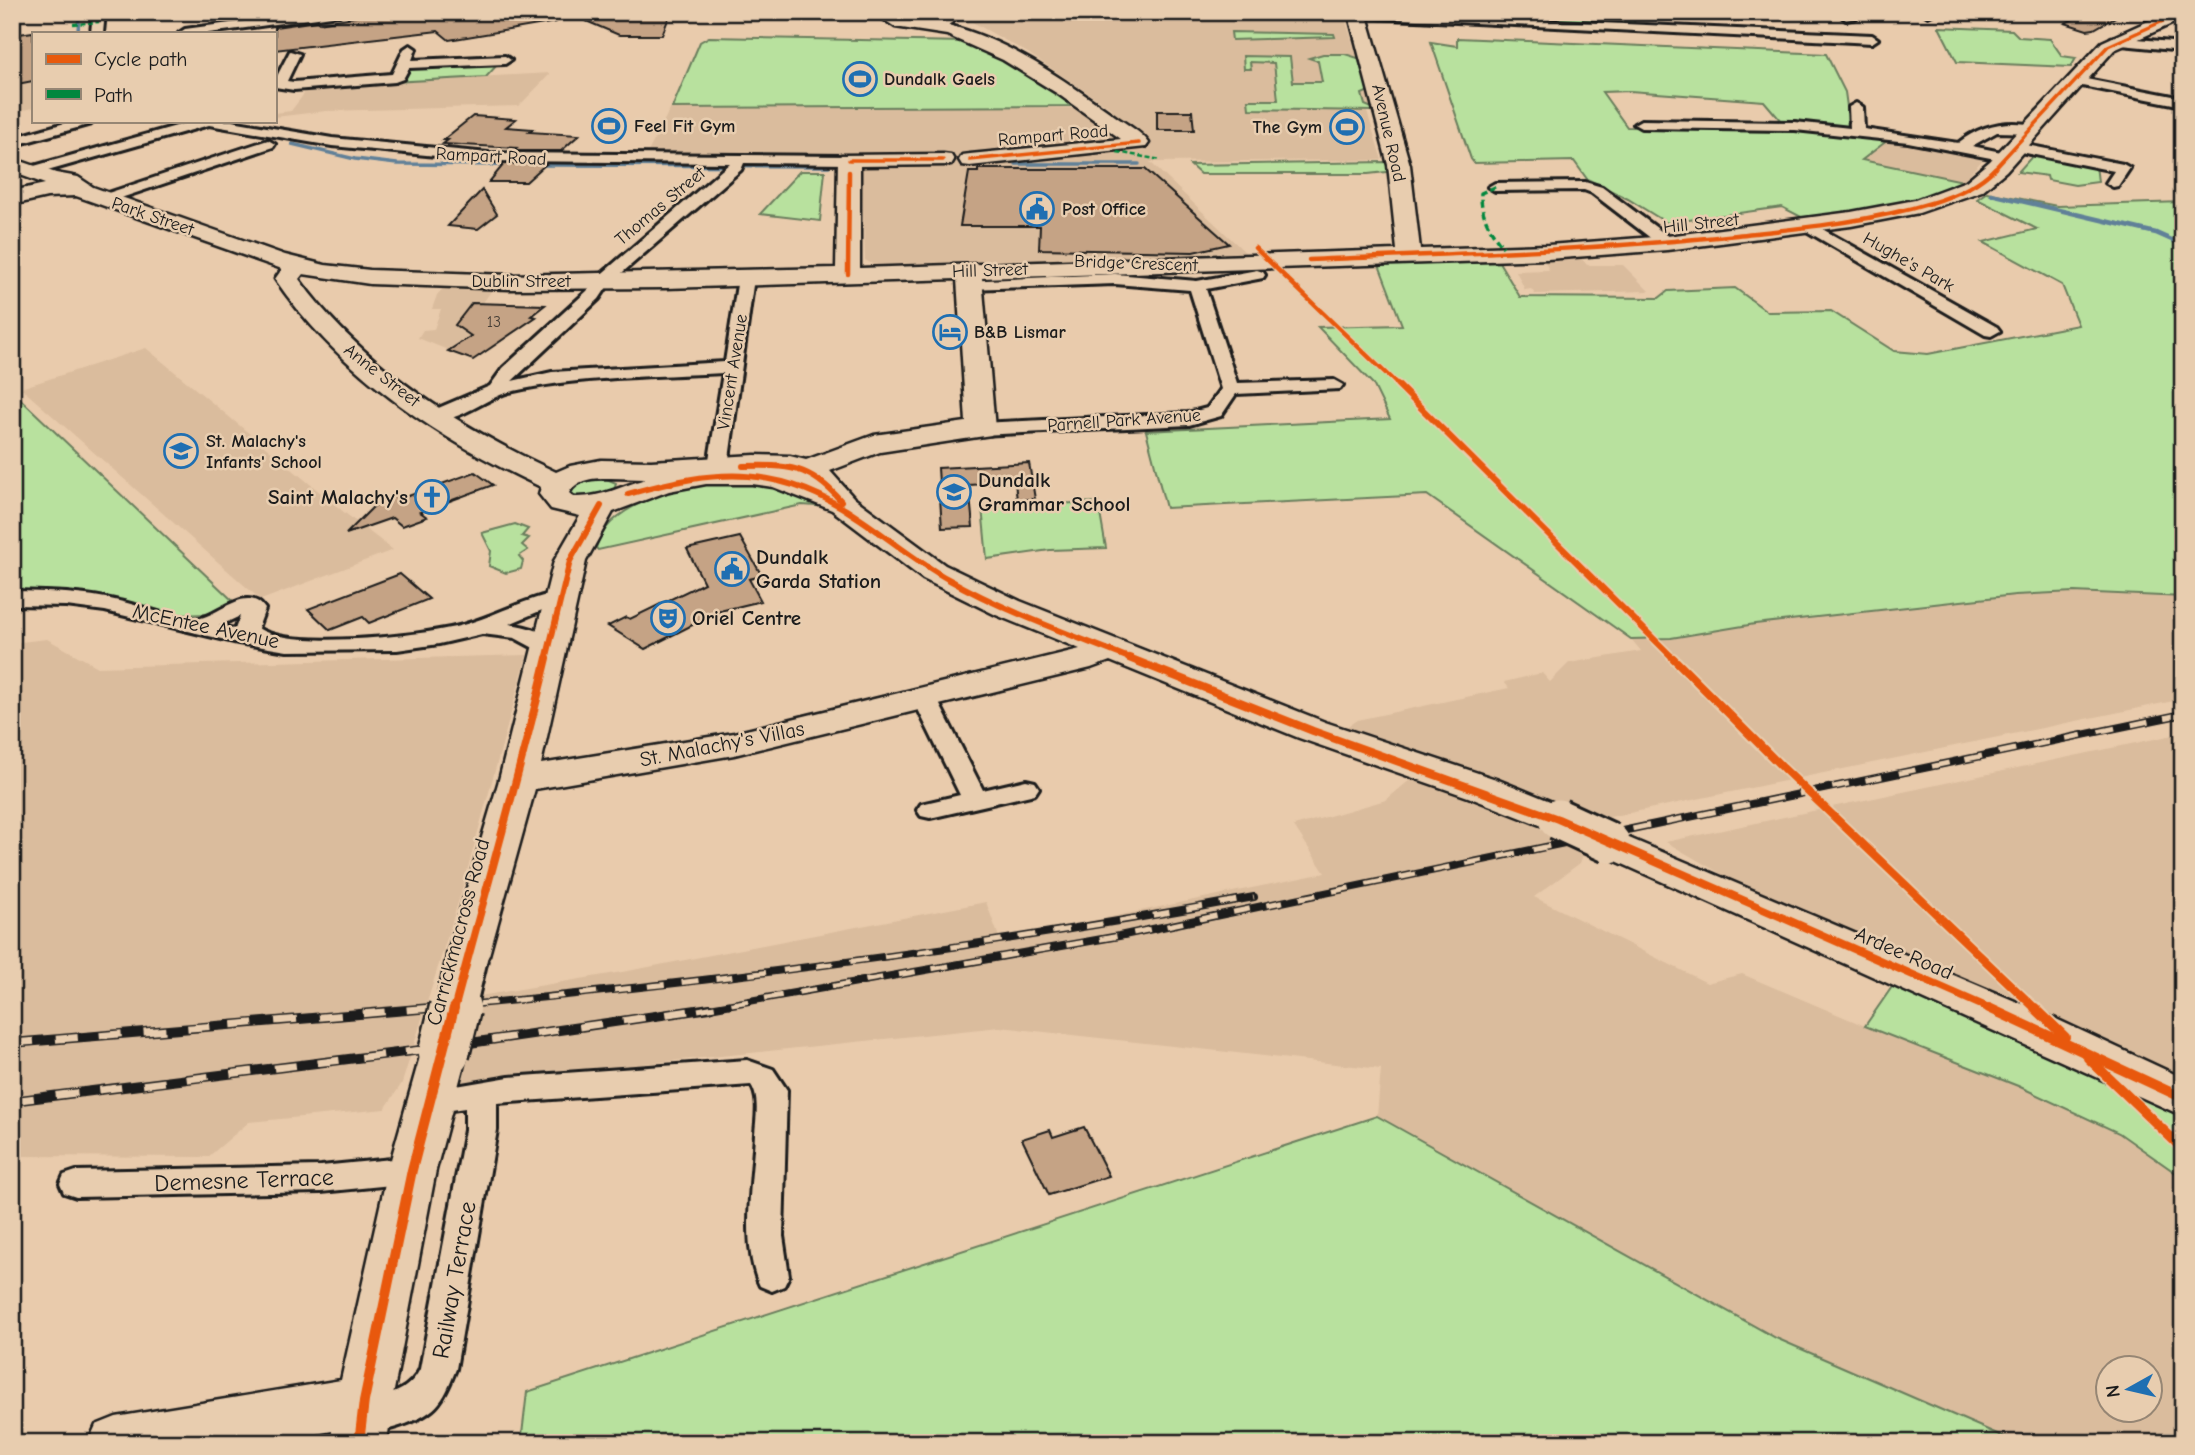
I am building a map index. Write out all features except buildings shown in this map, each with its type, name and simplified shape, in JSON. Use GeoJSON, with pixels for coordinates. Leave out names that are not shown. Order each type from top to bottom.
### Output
{"type":"FeatureCollection","features":[{"type":"Feature","properties":{"kind":"main road"},"geometry":{"type":"LineString","coordinates":[[893,12],[889,17],[894,21],[925,25],[951,18],[1082,100],[1113,124],[1101,150]]}},
{"type":"Feature","properties":{"kind":"main road"},"geometry":{"type":"LineString","coordinates":[[2115,41],[2183,12]]}},
{"type":"Feature","properties":{"kind":"main road","name":"Avenue Road"},"geometry":{"type":"LineString","coordinates":[[1358,13],[1399,164],[1408,248]]}},
{"type":"Feature","properties":{"kind":"main road","name":"Hill Street"},"geometry":{"type":"LineString","coordinates":[[746,278],[849,265],[970,277],[1371,257],[1408,248],[1579,250],[1667,243],[1808,226],[1940,200],[1974,186],[2011,152],[2115,41]]}},
{"type":"Feature","properties":{"kind":"main road","name":"Rampart Road"},"geometry":{"type":"LineString","coordinates":[[849,160],[958,158],[1143,146],[1113,124]]}},
{"type":"Feature","properties":{"kind":"main road"},"geometry":{"type":"LineString","coordinates":[[849,160],[849,265]]}},
{"type":"Feature","properties":{"kind":"main road","name":"Park Street"},"geometry":{"type":"LineString","coordinates":[[12,198],[32,177],[57,189],[94,196],[297,265]]}},
{"type":"Feature","properties":{"kind":"main road","name":"Dublin Street"},"geometry":{"type":"LineString","coordinates":[[297,265],[370,277],[510,282],[746,278]]}},
{"type":"Feature","properties":{"kind":"main road","name":"Anne Street"},"geometry":{"type":"LineString","coordinates":[[297,265],[287,279],[295,292],[369,369],[436,416],[560,494]]}},
{"type":"Feature","properties":{"kind":"main road"},"geometry":{"type":"LineString","coordinates":[[560,494],[579,507],[706,475],[793,474],[874,444],[973,430],[970,277]]}},
{"type":"Feature","properties":{"kind":"main road"},"geometry":{"type":"LineString","coordinates":[[570,561],[560,494],[573,475],[607,470],[771,464],[793,474]]}},
{"type":"Feature","properties":{"kind":"main road"},"geometry":{"type":"LineString","coordinates":[[570,561],[615,500],[632,488],[630,478],[607,470]]}},
{"type":"Feature","properties":{"kind":"main road","name":"Ardee Road"},"geometry":{"type":"LineString","coordinates":[[793,474],[843,504],[934,572],[1008,608],[1312,730],[1482,788],[1558,819],[2025,1024],[2183,1098]]}},
{"type":"Feature","properties":{"kind":"main road","name":"Carrickmacross Road"},"geometry":{"type":"LineString","coordinates":[[412,1170],[433,1098],[468,955],[518,780],[570,561]]}},
{"type":"Feature","properties":{"kind":"main road","name":"St. Malachy's Villas"},"geometry":{"type":"LineString","coordinates":[[518,780],[734,744],[1079,661],[1096,656],[1107,648]]}},
{"type":"Feature","properties":{"kind":"main road"},"geometry":{"type":"LineString","coordinates":[[116,1443],[361,1421],[412,1170]]}},
{"type":"Feature","properties":{"kind":"street"},"geometry":{"type":"LineString","coordinates":[[97,32],[99,12]]}},
{"type":"Feature","properties":{"kind":"street"},"geometry":{"type":"LineString","coordinates":[[194,32],[339,12]]}},
{"type":"Feature","properties":{"kind":"street"},"geometry":{"type":"LineString","coordinates":[[1971,12],[1992,14]]}},
{"type":"Feature","properties":{"kind":"street"},"geometry":{"type":"LineString","coordinates":[[1358,13],[1872,39]]}},
{"type":"Feature","properties":{"kind":"street"},"geometry":{"type":"LineString","coordinates":[[220,15],[225,28]]}},
{"type":"Feature","properties":{"kind":"street"},"geometry":{"type":"LineString","coordinates":[[2115,41],[2183,47]]}},
{"type":"Feature","properties":{"kind":"street"},"geometry":{"type":"LineString","coordinates":[[294,54],[280,70],[279,82],[284,86],[389,79],[399,76],[410,49]]}},
{"type":"Feature","properties":{"kind":"street"},"geometry":{"type":"LineString","coordinates":[[404,64],[508,56],[496,73]]}},
{"type":"Feature","properties":{"kind":"street"},"geometry":{"type":"LineString","coordinates":[[2076,81],[2183,102]]}},
{"type":"Feature","properties":{"kind":"street"},"geometry":{"type":"LineString","coordinates":[[1856,107],[1857,132]]}},
{"type":"Feature","properties":{"kind":"street"},"geometry":{"type":"LineString","coordinates":[[12,142],[81,122]]}},
{"type":"Feature","properties":{"kind":"street"},"geometry":{"type":"LineString","coordinates":[[32,177],[206,122]]}},
{"type":"Feature","properties":{"kind":"street","name":"Rampart Road"},"geometry":{"type":"LineString","coordinates":[[215,122],[332,142],[464,155],[737,163],[849,160]]}},
{"type":"Feature","properties":{"kind":"street"},"geometry":{"type":"LineString","coordinates":[[1641,124],[1777,124],[1857,132],[2123,168],[2113,183]]}},
{"type":"Feature","properties":{"kind":"street"},"geometry":{"type":"LineString","coordinates":[[1961,148],[1984,130],[2015,126],[2033,129]]}},
{"type":"Feature","properties":{"kind":"street"},"geometry":{"type":"LineString","coordinates":[[94,196],[268,144]]}},
{"type":"Feature","properties":{"kind":"street","name":"Thomas Street"},"geometry":{"type":"LineString","coordinates":[[496,390],[509,372],[593,295],[603,281],[737,163]]}},
{"type":"Feature","properties":{"kind":"street"},"geometry":{"type":"LineString","coordinates":[[1494,187],[1585,186],[1597,190],[1667,243]]}},
{"type":"Feature","properties":{"kind":"street","name":"Hughe's Park"},"geometry":{"type":"LineString","coordinates":[[1808,226],[1991,331]]}},
{"type":"Feature","properties":{"kind":"street"},"geometry":{"type":"LineString","coordinates":[[1503,247],[1573,244],[1579,250]]}},
{"type":"Feature","properties":{"kind":"street","name":"Bridge Crescent"},"geometry":{"type":"LineString","coordinates":[[970,277],[1115,279],[1197,286],[1257,275]]}},
{"type":"Feature","properties":{"kind":"street","name":"Vincent Avenue"},"geometry":{"type":"LineString","coordinates":[[718,466],[746,278]]}},
{"type":"Feature","properties":{"kind":"street"},"geometry":{"type":"LineString","coordinates":[[1197,286],[1230,389],[1334,385]]}},
{"type":"Feature","properties":{"kind":"street"},"geometry":{"type":"LineString","coordinates":[[436,416],[469,404],[496,390],[552,377],[733,367]]}},
{"type":"Feature","properties":{"kind":"street","name":"Parnell Park Avenue"},"geometry":{"type":"LineString","coordinates":[[973,430],[1203,416],[1214,412],[1230,389]]}},
{"type":"Feature","properties":{"kind":"street"},"geometry":{"type":"LineString","coordinates":[[973,430],[984,439],[1092,437],[1095,445]]}},
{"type":"Feature","properties":{"kind":"street","name":"McEntee Avenue"},"geometry":{"type":"LineString","coordinates":[[12,598],[41,598],[116,606],[198,628],[260,640],[310,645],[394,643],[481,627],[544,600],[561,599]]}},
{"type":"Feature","properties":{"kind":"street"},"geometry":{"type":"LineString","coordinates":[[198,628],[239,608],[251,606],[254,609],[246,630],[260,640]]}},
{"type":"Feature","properties":{"kind":"street"},"geometry":{"type":"LineString","coordinates":[[481,627],[521,632],[551,648]]}},
{"type":"Feature","properties":{"kind":"street"},"geometry":{"type":"LineString","coordinates":[[925,699],[975,800]]}},
{"type":"Feature","properties":{"kind":"street"},"geometry":{"type":"LineString","coordinates":[[930,810],[1026,788]]}},
{"type":"Feature","properties":{"kind":"street"},"geometry":{"type":"LineString","coordinates":[[433,1098],[509,1089],[747,1072],[762,1077],[771,1090],[766,1236],[772,1276]]}},
{"type":"Feature","properties":{"kind":"street","name":"Railway Terrace"},"geometry":{"type":"LineString","coordinates":[[361,1421],[411,1406],[431,1390],[438,1369],[481,1130],[481,1093]]}},
{"type":"Feature","properties":{"kind":"street","name":"Demesne Terrace"},"geometry":{"type":"LineString","coordinates":[[76,1184],[321,1179],[412,1170]]}},
{"type":"Feature","properties":{"kind":"shaded area"},"geometry":{"type":"Polygon","coordinates":[[[982,12],[1343,12],[1374,112],[1367,112],[1382,160],[1150,162],[1248,255],[874,265],[865,260],[861,156],[646,156],[670,109],[985,106],[1112,109],[1028,53],[967,19],[982,12]]]}},
{"type":"Feature","properties":{"kind":"shaded area"},"geometry":{"type":"Polygon","coordinates":[[[32,62],[32,108],[12,113],[12,66],[32,62]]]}},
{"type":"Feature","properties":{"kind":"shaded area"},"geometry":{"type":"Polygon","coordinates":[[[551,73],[519,106],[326,111],[276,117],[276,113],[291,111],[310,86],[551,73]]]}},
{"type":"Feature","properties":{"kind":"shaded area"},"geometry":{"type":"Polygon","coordinates":[[[1888,140],[1920,142],[1986,156],[1963,181],[1862,160],[1888,140]]]}},
{"type":"Feature","properties":{"kind":"shaded area"},"geometry":{"type":"Polygon","coordinates":[[[1581,258],[1587,265],[1623,265],[1649,291],[1535,294],[1531,289],[1525,290],[1516,271],[1549,270],[1544,260],[1581,258]]]}},
{"type":"Feature","properties":{"kind":"shaded area"},"geometry":{"type":"Polygon","coordinates":[[[446,285],[494,287],[482,304],[545,305],[532,316],[536,317],[473,360],[418,338],[423,330],[434,329],[441,309],[432,309],[437,295],[446,285]]]}},
{"type":"Feature","properties":{"kind":"shaded area","name":"St. Malachy's Infants' School"},"geometry":{"type":"Polygon","coordinates":[[[146,348],[393,550],[261,600],[21,388],[146,348]]]}},
{"type":"Feature","properties":{"kind":"shaded area"},"geometry":{"type":"Polygon","coordinates":[[[2074,592],[2183,597],[2183,699],[1605,818],[1346,727],[1357,720],[1509,688],[1504,682],[1542,673],[1550,682],[1569,663],[1641,651],[1631,639],[1671,638],[1755,624],[2015,595],[2074,592]]]}},
{"type":"Feature","properties":{"kind":"shaded area"},"geometry":{"type":"Polygon","coordinates":[[[47,639],[98,667],[527,655],[461,893],[402,1083],[385,1109],[249,1122],[208,1157],[12,1156],[12,643],[47,639]]]}},
{"type":"Feature","properties":{"kind":"shaded area"},"geometry":{"type":"Polygon","coordinates":[[[2183,733],[2183,1087],[1775,905],[1666,842],[2183,733]]]}},
{"type":"Feature","properties":{"kind":"shaded area"},"geometry":{"type":"Polygon","coordinates":[[[1419,777],[1540,822],[1584,852],[1580,863],[1534,897],[1707,983],[1742,974],[1865,1026],[1894,984],[2183,1114],[2183,1443],[2018,1443],[1776,1338],[1377,1116],[1381,1069],[1000,1027],[460,1083],[480,996],[628,971],[986,902],[1000,940],[1325,873],[1294,826],[1386,800],[1411,779],[1419,777]]]}},
{"type":"Feature","properties":{"kind":"green space"},"geometry":{"type":"Polygon","coordinates":[[[1522,12],[1630,12],[1636,25],[1523,20],[1522,12]]]}},
{"type":"Feature","properties":{"kind":"green space"},"geometry":{"type":"Polygon","coordinates":[[[1939,27],[2012,30],[2019,37],[2050,39],[2062,56],[2076,58],[2071,67],[1957,62],[1939,27]]]}},
{"type":"Feature","properties":{"kind":"green space"},"geometry":{"type":"Polygon","coordinates":[[[1231,32],[1334,34],[1335,37],[1232,40],[1231,32]]]}},
{"type":"Feature","properties":{"kind":"green space","name":"Dundalk Gaels"},"geometry":{"type":"Polygon","coordinates":[[[709,37],[966,42],[1017,68],[1077,106],[672,108],[700,42],[709,37]]]}},
{"type":"Feature","properties":{"kind":"green space"},"geometry":{"type":"Polygon","coordinates":[[[1457,38],[1826,54],[1845,92],[1850,128],[1781,121],[1764,101],[1630,91],[1602,92],[1627,127],[1782,128],[1888,140],[1862,160],[1963,181],[1962,185],[1931,197],[1809,221],[1782,207],[1667,223],[1628,199],[1587,179],[1574,161],[1474,163],[1431,42],[1457,46],[1457,38]]]}},
{"type":"Feature","properties":{"kind":"green space"},"geometry":{"type":"Polygon","coordinates":[[[1323,54],[1345,54],[1358,58],[1369,91],[1362,94],[1365,105],[1373,111],[1249,109],[1248,100],[1278,100],[1274,63],[1250,62],[1251,69],[1244,69],[1243,56],[1290,57],[1293,82],[1322,82],[1318,61],[1309,58],[1323,54]]]}},
{"type":"Feature","properties":{"kind":"green space"},"geometry":{"type":"Polygon","coordinates":[[[498,64],[486,77],[391,82],[408,68],[498,64]]]}},
{"type":"Feature","properties":{"kind":"green space"},"geometry":{"type":"Polygon","coordinates":[[[2035,153],[2096,165],[2098,182],[2075,185],[2048,180],[2047,176],[2018,172],[2035,153]]]}},
{"type":"Feature","properties":{"kind":"green space"},"geometry":{"type":"Polygon","coordinates":[[[1386,162],[1386,172],[1368,174],[1200,174],[1190,165],[1386,162]]]}},
{"type":"Feature","properties":{"kind":"green space"},"geometry":{"type":"Polygon","coordinates":[[[800,171],[825,171],[820,221],[760,214],[800,171]]]}},
{"type":"Feature","properties":{"kind":"green space"},"geometry":{"type":"Polygon","coordinates":[[[1987,192],[2057,206],[2183,202],[2183,597],[2074,592],[2015,595],[1755,624],[1671,638],[1631,639],[1427,495],[1166,508],[1146,431],[1390,419],[1373,384],[1318,327],[1402,325],[1379,265],[1499,262],[1520,297],[1659,298],[1668,291],[1735,288],[1768,312],[1831,311],[1894,351],[1928,354],[2078,325],[2062,285],[1983,242],[2037,229],[1977,199],[1987,192]]]}},
{"type":"Feature","properties":{"kind":"green space"},"geometry":{"type":"Polygon","coordinates":[[[12,391],[233,601],[229,607],[208,614],[178,615],[12,592],[12,391]]]}},
{"type":"Feature","properties":{"kind":"green space"},"geometry":{"type":"Polygon","coordinates":[[[602,477],[616,483],[614,491],[583,499],[572,494],[573,486],[584,479],[602,477]]]}},
{"type":"Feature","properties":{"kind":"green space"},"geometry":{"type":"Polygon","coordinates":[[[712,484],[782,488],[807,498],[817,506],[802,505],[598,550],[596,548],[603,533],[614,520],[644,501],[712,484]]]}},
{"type":"Feature","properties":{"kind":"green space"},"geometry":{"type":"Polygon","coordinates":[[[1098,502],[1106,548],[1050,550],[987,559],[982,507],[1098,502]]]}},
{"type":"Feature","properties":{"kind":"green space"},"geometry":{"type":"Polygon","coordinates":[[[515,524],[528,529],[522,536],[529,538],[522,545],[528,550],[519,556],[523,561],[521,569],[506,573],[489,566],[491,551],[482,533],[515,524]]]}},
{"type":"Feature","properties":{"kind":"green space"},"geometry":{"type":"Polygon","coordinates":[[[1894,984],[2183,1114],[2183,1178],[2119,1133],[2018,1086],[1865,1026],[1894,984]]]}},
{"type":"Feature","properties":{"kind":"green space"},"geometry":{"type":"Polygon","coordinates":[[[1377,1116],[1776,1338],[2018,1443],[521,1443],[527,1392],[1377,1116]]]}},
{"type":"Feature","properties":{"kind":"waterway"},"geometry":{"type":"LineString","coordinates":[[78,32],[79,12]]}},
{"type":"Feature","properties":{"kind":"waterway"},"geometry":{"type":"LineString","coordinates":[[292,144],[355,159],[397,164],[509,165]]}},
{"type":"Feature","properties":{"kind":"waterway"},"geometry":{"type":"LineString","coordinates":[[1016,164],[1139,164]]}},
{"type":"Feature","properties":{"kind":"waterway"},"geometry":{"type":"LineString","coordinates":[[537,165],[829,166]]}},
{"type":"Feature","properties":{"kind":"waterway"},"geometry":{"type":"LineString","coordinates":[[1991,194],[2156,233],[2183,245]]}},
{"type":"Feature","properties":{"kind":"railway"},"geometry":{"type":"LineString","coordinates":[[706,1009],[1119,936],[2183,714]]}},
{"type":"Feature","properties":{"kind":"railway"},"geometry":{"type":"LineString","coordinates":[[411,1010],[834,964],[1044,933],[1254,897]]}},
{"type":"Feature","properties":{"kind":"railway"},"geometry":{"type":"LineString","coordinates":[[12,1043],[431,1008]]}},
{"type":"Feature","properties":{"kind":"railway"},"geometry":{"type":"LineString","coordinates":[[12,1101],[429,1049],[706,1009]]}},
{"type":"Feature","properties":{"kind":"railway"},"geometry":{"type":"LineString","coordinates":[[698,1010],[706,1009]]}},
{"type":"Feature","properties":{"kind":"marked path"},"geometry":{"type":"LineString","coordinates":[[73,24],[99,22]]}},
{"type":"Feature","properties":{"kind":"marked path"},"geometry":{"type":"LineString","coordinates":[[1117,152],[1161,160]]}},
{"type":"Feature","properties":{"kind":"marked path"},"geometry":{"type":"LineString","coordinates":[[1495,187],[1481,193],[1481,206],[1490,229],[1503,247]]}},
{"type":"Feature","properties":{"kind":"cycle path"},"geometry":{"type":"LineString","coordinates":[[1309,260],[1570,249],[1700,239],[1830,223],[1912,209],[1970,188],[1987,177],[2108,46],[2183,12]]}},
{"type":"Feature","properties":{"kind":"cycle path"},"geometry":{"type":"LineString","coordinates":[[970,160],[1139,143]]}},
{"type":"Feature","properties":{"kind":"cycle path"},"geometry":{"type":"LineString","coordinates":[[849,160],[943,160]]}},
{"type":"Feature","properties":{"kind":"cycle path"},"geometry":{"type":"LineString","coordinates":[[848,274],[849,172]]}},
{"type":"Feature","properties":{"kind":"cycle path"},"geometry":{"type":"LineString","coordinates":[[1255,248],[1338,325],[1783,768],[2065,1037]]}},
{"type":"Feature","properties":{"kind":"cycle path"},"geometry":{"type":"LineString","coordinates":[[743,466],[774,465],[798,468],[820,479],[841,501]]}},
{"type":"Feature","properties":{"kind":"cycle path"},"geometry":{"type":"LineString","coordinates":[[628,494],[684,479],[722,474],[760,475],[801,486],[841,506],[914,558],[989,600],[1275,716],[1558,819],[2025,1024],[2183,1098]]}},
{"type":"Feature","properties":{"kind":"cycle path"},"geometry":{"type":"LineString","coordinates":[[359,1443],[364,1401],[412,1170],[492,864],[518,780],[570,561],[601,506]]}},
{"type":"Feature","properties":{"kind":"cycle path"},"geometry":{"type":"LineString","coordinates":[[2088,1058],[2183,1149]]}},
{"type":"Feature","properties":{"kind":"place","name":"Dundalk Gaels"},"geometry":{"type":"Point","coordinates":[860,79]}},
{"type":"Feature","properties":{"kind":"place","name":"Feel Fit Gym"},"geometry":{"type":"Point","coordinates":[609,126]}},
{"type":"Feature","properties":{"kind":"place","name":"The Gym"},"geometry":{"type":"Point","coordinates":[1347,127]}},
{"type":"Feature","properties":{"kind":"place","name":"Post Office"},"geometry":{"type":"Point","coordinates":[1037,209]}},
{"type":"Feature","properties":{"kind":"place","name":"B&B Lismar"},"geometry":{"type":"Point","coordinates":[950,332]}},
{"type":"Feature","properties":{"kind":"place","name":"St. Malachy's Infants' School"},"geometry":{"type":"Point","coordinates":[181,451]}},
{"type":"Feature","properties":{"kind":"place","name":"Dundalk Grammar School"},"geometry":{"type":"Point","coordinates":[954,492]}},
{"type":"Feature","properties":{"kind":"place","name":"Saint Malachy's"},"geometry":{"type":"Point","coordinates":[432,497]}},
{"type":"Feature","properties":{"kind":"place","name":"Dundalk Garda Station"},"geometry":{"type":"Point","coordinates":[732,569]}},
{"type":"Feature","properties":{"kind":"place","name":"Oriel Centre"},"geometry":{"type":"Point","coordinates":[668,618]}}]}
